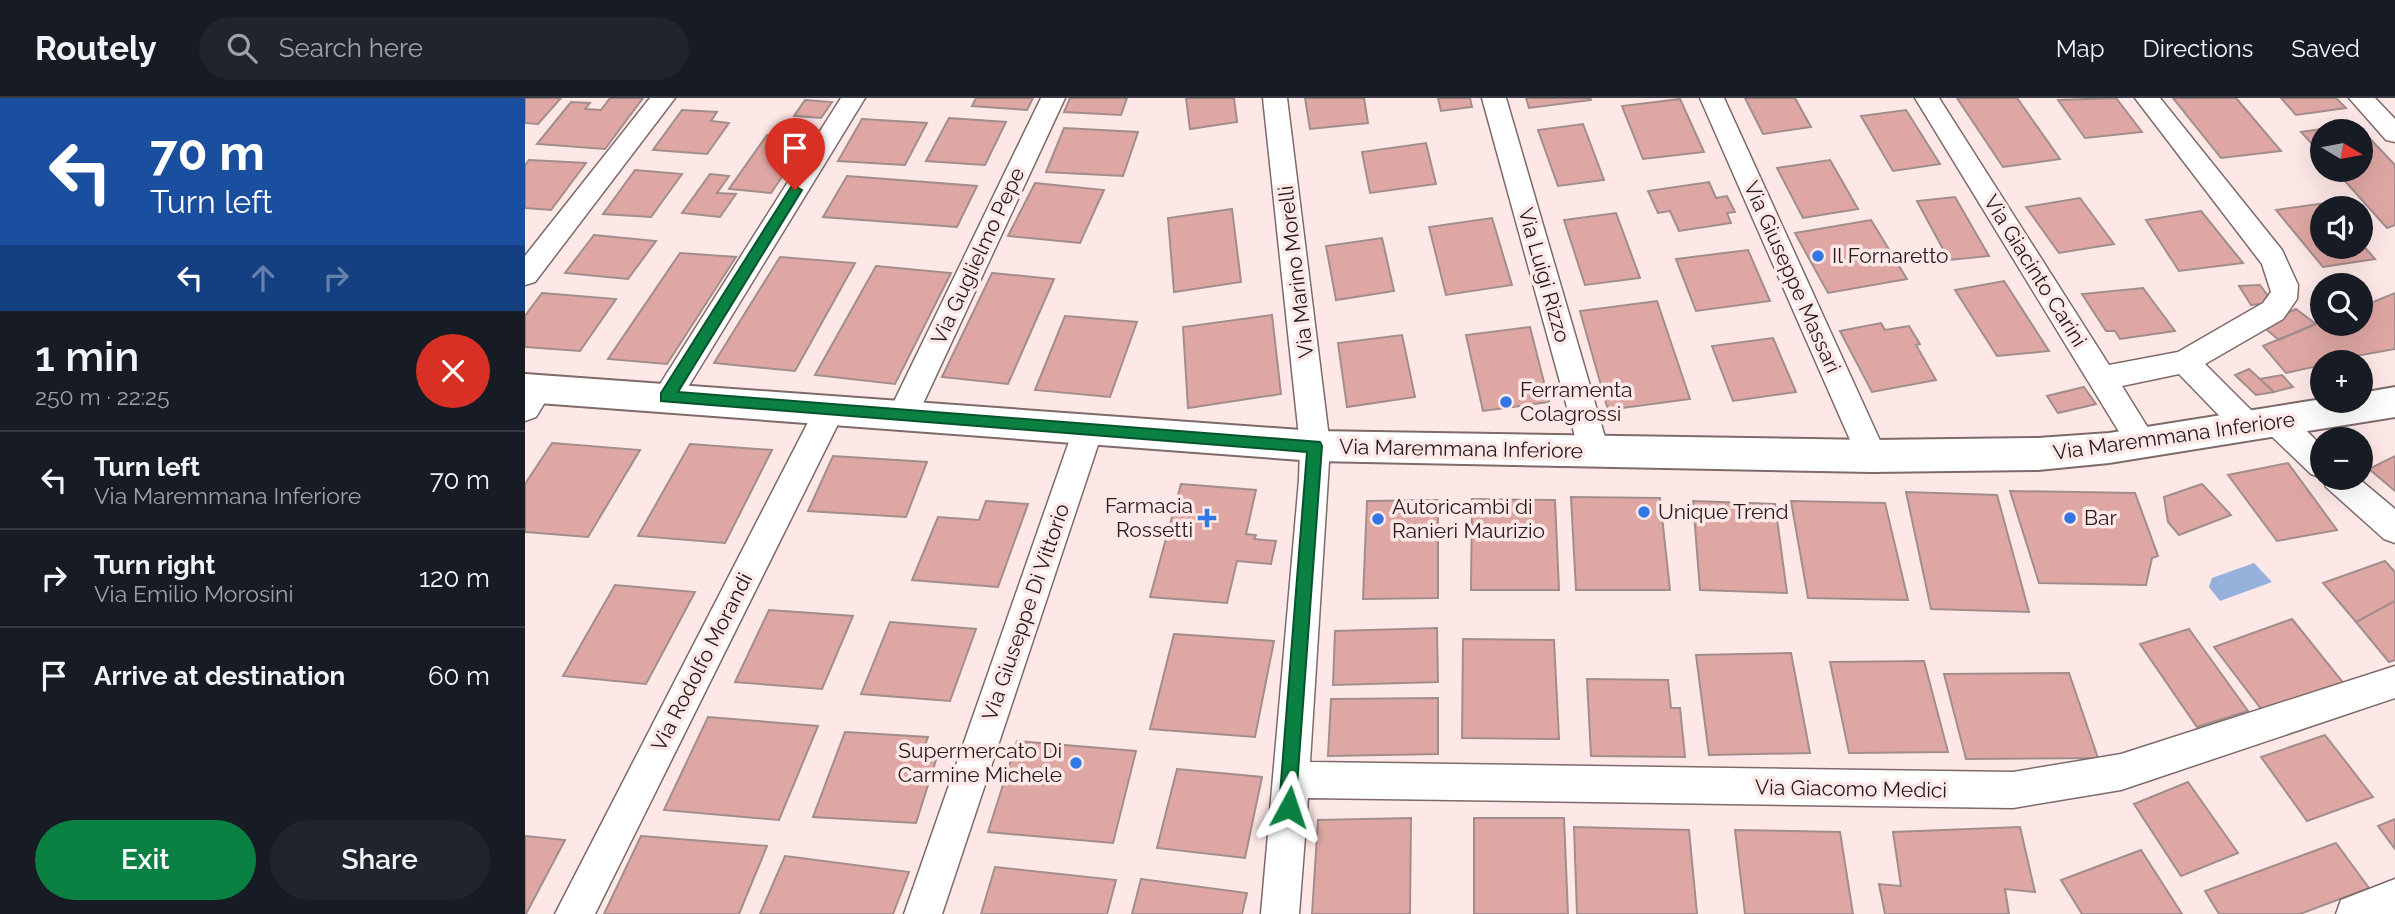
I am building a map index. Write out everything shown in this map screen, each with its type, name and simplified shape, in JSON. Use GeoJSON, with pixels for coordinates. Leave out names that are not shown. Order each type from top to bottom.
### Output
{"type":"FeatureCollection","features":[{"type":"Feature","properties":{"kind":"main road","name":"Via Maremmana Inferiore"},"geometry":{"type":"LineString","coordinates":[[529,395],[667,397],[1315,446],[1872,456],[2050,453],[2143,444],[2395,402]]}},
{"type":"Feature","properties":{"kind":"street"},"geometry":{"type":"LineString","coordinates":[[525,275],[663,98]]}},
{"type":"Feature","properties":{"kind":"street"},"geometry":{"type":"LineString","coordinates":[[667,397],[853,98]]}},
{"type":"Feature","properties":{"kind":"street","name":"Via Guglielmo Pepe"},"geometry":{"type":"LineString","coordinates":[[903,414],[1053,98]]}},
{"type":"Feature","properties":{"kind":"street","name":"Via Marino Morelli"},"geometry":{"type":"LineString","coordinates":[[1275,98],[1315,446],[1280,914]]}},
{"type":"Feature","properties":{"kind":"street","name":"Via Luigi Rizzo"},"geometry":{"type":"LineString","coordinates":[[1494,98],[1594,451]]}},
{"type":"Feature","properties":{"kind":"street","name":"Via Giuseppe Massari"},"geometry":{"type":"LineString","coordinates":[[1712,98],[1872,456]]}},
{"type":"Feature","properties":{"kind":"street","name":"Via Giacinto Carini"},"geometry":{"type":"LineString","coordinates":[[1927,98],[2143,444]]}},
{"type":"Feature","properties":{"kind":"street"},"geometry":{"type":"LineString","coordinates":[[2102,379],[2185,362],[2280,306],[2285,285],[2266,249],[2147,98]]}},
{"type":"Feature","properties":{"kind":"street"},"geometry":{"type":"LineString","coordinates":[[2361,98],[2395,134]]}},
{"type":"Feature","properties":{"kind":"street"},"geometry":{"type":"LineString","coordinates":[[2185,362],[2262,424],[2310,457]]}},
{"type":"Feature","properties":{"kind":"street","name":"Via Rodolfo Morandi"},"geometry":{"type":"LineString","coordinates":[[574,914],[830,410]]}},
{"type":"Feature","properties":{"kind":"street","name":"Via Giuseppe Di Vittorio"},"geometry":{"type":"LineString","coordinates":[[923,914],[1088,430]]}},
{"type":"Feature","properties":{"kind":"street"},"geometry":{"type":"LineString","coordinates":[[2350,490],[2395,530]]}},
{"type":"Feature","properties":{"kind":"street","name":"Via Giacomo Medici"},"geometry":{"type":"LineString","coordinates":[[1291,780],[2013,790],[2121,772],[2395,682]]}},
{"type":"Feature","properties":{"kind":"street"},"geometry":{"type":"LineString","coordinates":[[2355,914],[2395,898]]}},
{"type":"Feature","properties":{"kind":"water"},"geometry":{"type":"Polygon","coordinates":[[[2254,563],[2272,582],[2220,601],[2209,587],[2212,578],[2254,563]]]}},
{"type":"Feature","properties":{"kind":"building"},"geometry":{"type":"Polygon","coordinates":[[[525,98],[561,98],[538,124],[525,123],[525,98]]]}},
{"type":"Feature","properties":{"kind":"building"},"geometry":{"type":"Polygon","coordinates":[[[610,98],[643,98],[605,149],[537,144],[571,102],[590,103],[585,109],[601,110],[610,98]]]}},
{"type":"Feature","properties":{"kind":"building"},"geometry":{"type":"Polygon","coordinates":[[[976,98],[1033,98],[1027,110],[972,106],[976,98]]]}},
{"type":"Feature","properties":{"kind":"building"},"geometry":{"type":"Polygon","coordinates":[[[1070,98],[1127,98],[1121,115],[1064,112],[1070,98]]]}},
{"type":"Feature","properties":{"kind":"building"},"geometry":{"type":"Polygon","coordinates":[[[1186,98],[1234,98],[1237,122],[1190,129],[1186,98]]]}},
{"type":"Feature","properties":{"kind":"building"},"geometry":{"type":"Polygon","coordinates":[[[1305,98],[1364,98],[1368,123],[1310,129],[1305,98]]]}},
{"type":"Feature","properties":{"kind":"building"},"geometry":{"type":"Polygon","coordinates":[[[1438,98],[1470,98],[1472,107],[1441,111],[1438,98]]]}},
{"type":"Feature","properties":{"kind":"building"},"geometry":{"type":"Polygon","coordinates":[[[1526,98],[1590,98],[1591,100],[1529,108],[1526,98]]]}},
{"type":"Feature","properties":{"kind":"building"},"geometry":{"type":"Polygon","coordinates":[[[1745,98],[1795,98],[1811,127],[1763,134],[1745,98]]]}},
{"type":"Feature","properties":{"kind":"building"},"geometry":{"type":"Polygon","coordinates":[[[1957,98],[2017,98],[2060,159],[2003,167],[1957,98]]]}},
{"type":"Feature","properties":{"kind":"building"},"geometry":{"type":"Polygon","coordinates":[[[2116,98],[2142,132],[2085,138],[2058,100],[2116,98]]]}},
{"type":"Feature","properties":{"kind":"building"},"geometry":{"type":"Polygon","coordinates":[[[2173,98],[2236,98],[2281,151],[2221,158],[2173,98]]]}},
{"type":"Feature","properties":{"kind":"building"},"geometry":{"type":"Polygon","coordinates":[[[2281,98],[2336,98],[2346,108],[2296,115],[2281,98]]]}},
{"type":"Feature","properties":{"kind":"building"},"geometry":{"type":"Polygon","coordinates":[[[1680,99],[1704,152],[1643,159],[1622,106],[1680,99]]]}},
{"type":"Feature","properties":{"kind":"building"},"geometry":{"type":"Polygon","coordinates":[[[805,100],[832,102],[821,118],[794,116],[805,100]]]}},
{"type":"Feature","properties":{"kind":"building"},"geometry":{"type":"Polygon","coordinates":[[[682,110],[717,112],[711,121],[729,123],[707,154],[653,150],[682,110]]]}},
{"type":"Feature","properties":{"kind":"building"},"geometry":{"type":"Polygon","coordinates":[[[1906,110],[1940,164],[1893,171],[1861,116],[1906,110]]]}},
{"type":"Feature","properties":{"kind":"building"},"geometry":{"type":"Polygon","coordinates":[[[949,118],[1006,122],[985,165],[926,161],[949,118]]]}},
{"type":"Feature","properties":{"kind":"building"},"geometry":{"type":"Polygon","coordinates":[[[862,119],[927,123],[905,165],[838,161],[862,119]]]}},
{"type":"Feature","properties":{"kind":"building"},"geometry":{"type":"Polygon","coordinates":[[[1583,124],[1604,180],[1558,186],[1538,130],[1583,124]]]}},
{"type":"Feature","properties":{"kind":"building"},"geometry":{"type":"Polygon","coordinates":[[[1064,128],[1138,132],[1123,176],[1046,172],[1064,128]]]}},
{"type":"Feature","properties":{"kind":"building"},"geometry":{"type":"Polygon","coordinates":[[[2310,131],[2310,142],[2301,132],[2310,131]]]}},
{"type":"Feature","properties":{"kind":"building"},"geometry":{"type":"Polygon","coordinates":[[[767,135],[808,139],[771,193],[729,189],[767,135]]]}},
{"type":"Feature","properties":{"kind":"building"},"geometry":{"type":"Polygon","coordinates":[[[2373,142],[2395,165],[2395,225],[2387,228],[2373,212],[2373,196],[2358,196],[2346,182],[2373,182],[2373,142]]]}},
{"type":"Feature","properties":{"kind":"building"},"geometry":{"type":"Polygon","coordinates":[[[1426,143],[1436,184],[1370,193],[1362,152],[1426,143]]]}},
{"type":"Feature","properties":{"kind":"building"},"geometry":{"type":"Polygon","coordinates":[[[529,160],[586,163],[551,210],[525,208],[525,165],[529,160]]]}},
{"type":"Feature","properties":{"kind":"building"},"geometry":{"type":"Polygon","coordinates":[[[1830,160],[1858,209],[1803,218],[1777,168],[1830,160]]]}},
{"type":"Feature","properties":{"kind":"building"},"geometry":{"type":"Polygon","coordinates":[[[635,170],[682,174],[651,217],[603,214],[635,170]]]}},
{"type":"Feature","properties":{"kind":"building"},"geometry":{"type":"Polygon","coordinates":[[[710,174],[729,176],[717,193],[736,194],[720,217],[682,213],[710,174]]]}},
{"type":"Feature","properties":{"kind":"building"},"geometry":{"type":"Polygon","coordinates":[[[847,176],[977,186],[957,227],[823,217],[847,176]]]}},
{"type":"Feature","properties":{"kind":"building"},"geometry":{"type":"Polygon","coordinates":[[[1709,182],[1716,198],[1727,196],[1735,212],[1727,213],[1731,223],[1679,231],[1670,211],[1658,213],[1648,191],[1709,182]]]}},
{"type":"Feature","properties":{"kind":"building"},"geometry":{"type":"Polygon","coordinates":[[[1035,183],[1104,190],[1080,243],[1008,236],[1035,183]]]}},
{"type":"Feature","properties":{"kind":"building"},"geometry":{"type":"Polygon","coordinates":[[[1955,197],[1989,256],[1949,260],[1917,201],[1955,197]]]}},
{"type":"Feature","properties":{"kind":"building"},"geometry":{"type":"Polygon","coordinates":[[[2080,198],[2114,244],[2059,253],[2026,207],[2080,198]]]}},
{"type":"Feature","properties":{"kind":"building"},"geometry":{"type":"Polygon","coordinates":[[[2310,205],[2310,251],[2276,210],[2310,205]]]}},
{"type":"Feature","properties":{"kind":"building"},"geometry":{"type":"Polygon","coordinates":[[[1232,209],[1241,282],[1174,292],[1168,218],[1232,209]]]}},
{"type":"Feature","properties":{"kind":"building"},"geometry":{"type":"Polygon","coordinates":[[[2201,211],[2243,263],[2179,271],[2146,220],[2201,211]]]}},
{"type":"Feature","properties":{"kind":"building"},"geometry":{"type":"Polygon","coordinates":[[[1616,213],[1640,278],[1585,285],[1564,220],[1616,213]]]}},
{"type":"Feature","properties":{"kind":"building"},"geometry":{"type":"Polygon","coordinates":[[[1492,218],[1512,285],[1446,295],[1429,227],[1492,218]]]}},
{"type":"Feature","properties":{"kind":"building"},"geometry":{"type":"Polygon","coordinates":[[[1871,220],[1907,279],[1828,293],[1795,233],[1871,220]]]}},
{"type":"Feature","properties":{"kind":"building"},"geometry":{"type":"Polygon","coordinates":[[[594,235],[656,241],[628,279],[565,273],[594,235]]]}},
{"type":"Feature","properties":{"kind":"building"},"geometry":{"type":"Polygon","coordinates":[[[1382,238],[1394,291],[1336,300],[1326,246],[1382,238]]]}},
{"type":"Feature","properties":{"kind":"building"},"geometry":{"type":"Polygon","coordinates":[[[1748,250],[1770,301],[1696,311],[1676,259],[1748,250]]]}},
{"type":"Feature","properties":{"kind":"building"},"geometry":{"type":"Polygon","coordinates":[[[680,253],[736,257],[667,364],[608,359],[680,253]]]}},
{"type":"Feature","properties":{"kind":"building"},"geometry":{"type":"Polygon","coordinates":[[[780,257],[855,263],[795,371],[714,363],[780,257]]]}},
{"type":"Feature","properties":{"kind":"building"},"geometry":{"type":"Polygon","coordinates":[[[2373,257],[2375,259],[2323,267],[2316,259],[2373,259],[2373,257]]]}},
{"type":"Feature","properties":{"kind":"building"},"geometry":{"type":"Polygon","coordinates":[[[876,266],[951,273],[895,384],[815,375],[876,266]]]}},
{"type":"Feature","properties":{"kind":"building"},"geometry":{"type":"Polygon","coordinates":[[[992,273],[1054,279],[1008,384],[942,377],[992,273]]]}},
{"type":"Feature","properties":{"kind":"building"},"geometry":{"type":"Polygon","coordinates":[[[2004,281],[2049,351],[1997,356],[1955,290],[2004,281]]]}},
{"type":"Feature","properties":{"kind":"building"},"geometry":{"type":"Polygon","coordinates":[[[2260,285],[2273,303],[2251,305],[2239,286],[2260,285]]]}},
{"type":"Feature","properties":{"kind":"building"},"geometry":{"type":"Polygon","coordinates":[[[2143,288],[2175,331],[2120,339],[2115,331],[2106,331],[2082,294],[2143,288]]]}},
{"type":"Feature","properties":{"kind":"building"},"geometry":{"type":"Polygon","coordinates":[[[542,293],[616,299],[580,351],[525,347],[525,316],[542,293]]]}},
{"type":"Feature","properties":{"kind":"building"},"geometry":{"type":"Polygon","coordinates":[[[2395,293],[2395,349],[2373,353],[2373,350],[2310,350],[2310,368],[2286,373],[2263,346],[2310,326],[2310,336],[2373,336],[2373,302],[2395,293]]]}},
{"type":"Feature","properties":{"kind":"building"},"geometry":{"type":"Polygon","coordinates":[[[1657,301],[1690,399],[1608,410],[1580,311],[1657,301]]]}},
{"type":"Feature","properties":{"kind":"building"},"geometry":{"type":"Polygon","coordinates":[[[2296,309],[2310,320],[2310,327],[2279,340],[2261,325],[2296,309]]]}},
{"type":"Feature","properties":{"kind":"building"},"geometry":{"type":"Polygon","coordinates":[[[1272,315],[1281,394],[1188,408],[1183,327],[1272,315]]]}},
{"type":"Feature","properties":{"kind":"building"},"geometry":{"type":"Polygon","coordinates":[[[1065,316],[1137,322],[1110,397],[1035,390],[1065,316]]]}},
{"type":"Feature","properties":{"kind":"building"},"geometry":{"type":"Polygon","coordinates":[[[1881,323],[1885,330],[1909,326],[1920,344],[1916,345],[1936,380],[1872,392],[1840,331],[1881,323]]]}},
{"type":"Feature","properties":{"kind":"building"},"geometry":{"type":"Polygon","coordinates":[[[1530,327],[1549,402],[1483,411],[1466,335],[1530,327]]]}},
{"type":"Feature","properties":{"kind":"building"},"geometry":{"type":"Polygon","coordinates":[[[1402,335],[1415,397],[1347,407],[1338,343],[1402,335]]]}},
{"type":"Feature","properties":{"kind":"building"},"geometry":{"type":"Polygon","coordinates":[[[1773,338],[1796,392],[1733,401],[1712,346],[1773,338]]]}},
{"type":"Feature","properties":{"kind":"building"},"geometry":{"type":"Polygon","coordinates":[[[2249,369],[2274,392],[2256,395],[2235,375],[2249,369]]]}},
{"type":"Feature","properties":{"kind":"building"},"geometry":{"type":"Polygon","coordinates":[[[2282,375],[2293,387],[2274,392],[2260,379],[2282,375]]]}},
{"type":"Feature","properties":{"kind":"building"},"geometry":{"type":"Polygon","coordinates":[[[2084,387],[2096,404],[2058,413],[2047,396],[2084,387]]]}},
{"type":"Feature","properties":{"kind":"building"},"geometry":{"type":"Polygon","coordinates":[[[552,443],[640,450],[588,537],[525,532],[525,484],[552,443]]]}},
{"type":"Feature","properties":{"kind":"building"},"geometry":{"type":"Polygon","coordinates":[[[690,444],[772,450],[725,543],[638,536],[690,444]]]}},
{"type":"Feature","properties":{"kind":"building"},"geometry":{"type":"Polygon","coordinates":[[[833,456],[927,462],[906,517],[808,511],[833,456]]]}},
{"type":"Feature","properties":{"kind":"building"},"geometry":{"type":"Polygon","coordinates":[[[2395,456],[2395,491],[2373,472],[2373,467],[2395,456]]]}},
{"type":"Feature","properties":{"kind":"building"},"geometry":{"type":"Polygon","coordinates":[[[2288,463],[2337,530],[2277,541],[2228,475],[2288,463]]]}},
{"type":"Feature","properties":{"kind":"building"},"geometry":{"type":"Polygon","coordinates":[[[1181,484],[1256,490],[1246,534],[1256,535],[1254,539],[1276,541],[1271,564],[1237,561],[1227,603],[1150,597],[1181,484]]]}},
{"type":"Feature","properties":{"kind":"building"},"geometry":{"type":"Polygon","coordinates":[[[2202,484],[2231,515],[2179,535],[2168,522],[2164,497],[2202,484]]]}},
{"type":"Feature","properties":{"kind":"building"},"geometry":{"type":"Polygon","coordinates":[[[2010,491],[2135,493],[2158,556],[2152,558],[2146,585],[2039,583],[2010,491]]]}},
{"type":"Feature","properties":{"kind":"building"},"geometry":{"type":"Polygon","coordinates":[[[1906,492],[1997,495],[2029,612],[1931,609],[1906,492]]]}},
{"type":"Feature","properties":{"kind":"building"},"geometry":{"type":"Polygon","coordinates":[[[1571,497],[1660,498],[1670,590],[1576,590],[1571,497]]]}},
{"type":"Feature","properties":{"kind":"building"},"geometry":{"type":"Polygon","coordinates":[[[1472,499],[1555,500],[1559,590],[1471,590],[1472,499]]]}},
{"type":"Feature","properties":{"kind":"building"},"geometry":{"type":"Polygon","coordinates":[[[1438,500],[1438,598],[1363,599],[1367,501],[1438,500]]]}},
{"type":"Feature","properties":{"kind":"building"},"geometry":{"type":"Polygon","coordinates":[[[986,501],[1028,504],[998,587],[912,580],[938,517],[979,520],[986,501]]]}},
{"type":"Feature","properties":{"kind":"building"},"geometry":{"type":"Polygon","coordinates":[[[1693,501],[1775,504],[1787,593],[1700,590],[1693,501]]]}},
{"type":"Feature","properties":{"kind":"building"},"geometry":{"type":"Polygon","coordinates":[[[1791,501],[1885,503],[1908,600],[1808,598],[1791,501]]]}},
{"type":"Feature","properties":{"kind":"building"},"geometry":{"type":"Polygon","coordinates":[[[2385,561],[2395,572],[2395,601],[2356,622],[2323,583],[2385,561]]]}},
{"type":"Feature","properties":{"kind":"building"},"geometry":{"type":"Polygon","coordinates":[[[615,585],[695,592],[646,684],[563,676],[615,585]]]}},
{"type":"Feature","properties":{"kind":"building"},"geometry":{"type":"Polygon","coordinates":[[[2395,601],[2395,660],[2389,662],[2356,622],[2395,601]]]}},
{"type":"Feature","properties":{"kind":"building"},"geometry":{"type":"Polygon","coordinates":[[[769,610],[853,616],[822,689],[735,682],[769,610]]]}},
{"type":"Feature","properties":{"kind":"building"},"geometry":{"type":"Polygon","coordinates":[[[2292,619],[2345,685],[2265,714],[2214,647],[2292,619]]]}},
{"type":"Feature","properties":{"kind":"building"},"geometry":{"type":"Polygon","coordinates":[[[890,622],[976,629],[950,701],[861,694],[890,622]]]}},
{"type":"Feature","properties":{"kind":"building"},"geometry":{"type":"Polygon","coordinates":[[[1437,628],[1438,682],[1333,685],[1335,631],[1437,628]]]}},
{"type":"Feature","properties":{"kind":"building"},"geometry":{"type":"Polygon","coordinates":[[[2189,629],[2248,711],[2197,727],[2140,644],[2189,629]]]}},
{"type":"Feature","properties":{"kind":"building"},"geometry":{"type":"Polygon","coordinates":[[[1174,634],[1274,641],[1255,737],[1150,729],[1174,634]]]}},
{"type":"Feature","properties":{"kind":"building"},"geometry":{"type":"Polygon","coordinates":[[[1463,639],[1554,640],[1559,739],[1462,738],[1463,639]]]}},
{"type":"Feature","properties":{"kind":"building"},"geometry":{"type":"Polygon","coordinates":[[[1791,653],[1810,753],[1709,755],[1696,655],[1791,653]]]}},
{"type":"Feature","properties":{"kind":"building"},"geometry":{"type":"Polygon","coordinates":[[[1924,661],[1948,752],[1849,753],[1830,662],[1924,661]]]}},
{"type":"Feature","properties":{"kind":"building"},"geometry":{"type":"Polygon","coordinates":[[[2069,673],[2098,758],[1966,759],[1944,674],[2069,673]]]}},
{"type":"Feature","properties":{"kind":"building"},"geometry":{"type":"Polygon","coordinates":[[[1587,679],[1668,680],[1671,708],[1680,708],[1685,757],[1591,756],[1587,679]]]}},
{"type":"Feature","properties":{"kind":"building"},"geometry":{"type":"Polygon","coordinates":[[[1438,698],[1438,754],[1328,756],[1331,699],[1438,698]]]}},
{"type":"Feature","properties":{"kind":"building"},"geometry":{"type":"Polygon","coordinates":[[[708,717],[818,726],[779,820],[664,810],[708,717]]]}},
{"type":"Feature","properties":{"kind":"building"},"geometry":{"type":"Polygon","coordinates":[[[845,732],[928,737],[920,759],[936,760],[916,823],[813,817],[845,732]]]}},
{"type":"Feature","properties":{"kind":"building"},"geometry":{"type":"Polygon","coordinates":[[[2325,735],[2373,797],[2307,821],[2261,757],[2325,735]]]}},
{"type":"Feature","properties":{"kind":"building"},"geometry":{"type":"Polygon","coordinates":[[[1017,741],[1136,751],[1113,843],[988,832],[1017,741]]]}},
{"type":"Feature","properties":{"kind":"building"},"geometry":{"type":"Polygon","coordinates":[[[1177,769],[1262,777],[1245,858],[1157,848],[1177,769]]]}},
{"type":"Feature","properties":{"kind":"building"},"geometry":{"type":"Polygon","coordinates":[[[2188,782],[2238,853],[2181,876],[2134,804],[2188,782]]]}},
{"type":"Feature","properties":{"kind":"building"},"geometry":{"type":"Polygon","coordinates":[[[1411,818],[1410,914],[1312,914],[1318,820],[1411,818]]]}},
{"type":"Feature","properties":{"kind":"building"},"geometry":{"type":"Polygon","coordinates":[[[1474,818],[1564,818],[1568,914],[1474,914],[1474,818]]]}},
{"type":"Feature","properties":{"kind":"building"},"geometry":{"type":"Polygon","coordinates":[[[2395,819],[2395,849],[2378,826],[2395,819]]]}},
{"type":"Feature","properties":{"kind":"building"},"geometry":{"type":"Polygon","coordinates":[[[1574,827],[1689,830],[1697,914],[1577,914],[1574,827]]]}},
{"type":"Feature","properties":{"kind":"building"},"geometry":{"type":"Polygon","coordinates":[[[2020,827],[2035,892],[2005,889],[2009,914],[1885,914],[1879,884],[1901,886],[1893,832],[2020,827]]]}},
{"type":"Feature","properties":{"kind":"building"},"geometry":{"type":"Polygon","coordinates":[[[1735,830],[1840,832],[1853,914],[1745,914],[1735,830]]]}},
{"type":"Feature","properties":{"kind":"building"},"geometry":{"type":"Polygon","coordinates":[[[525,836],[565,840],[526,914],[525,914],[525,836]]]}},
{"type":"Feature","properties":{"kind":"building"},"geometry":{"type":"Polygon","coordinates":[[[641,836],[767,846],[739,914],[604,914],[641,836]]]}},
{"type":"Feature","properties":{"kind":"building"},"geometry":{"type":"Polygon","coordinates":[[[2336,843],[2369,888],[2300,914],[2219,914],[2205,891],[2336,843]]]}},
{"type":"Feature","properties":{"kind":"building"},"geometry":{"type":"Polygon","coordinates":[[[2141,850],[2182,914],[2082,914],[2061,880],[2141,850]]]}},
{"type":"Feature","properties":{"kind":"building"},"geometry":{"type":"Polygon","coordinates":[[[785,856],[909,872],[893,914],[760,914],[785,856]]]}},
{"type":"Feature","properties":{"kind":"building"},"geometry":{"type":"Polygon","coordinates":[[[995,867],[1116,880],[1107,914],[981,914],[995,867]]]}},
{"type":"Feature","properties":{"kind":"building"},"geometry":{"type":"Polygon","coordinates":[[[1141,879],[1247,893],[1242,914],[1132,914],[1141,879]]]}},
{"type":"Feature","properties":{"kind":"place","name":"Il Fornaretto"},"geometry":{"type":"Point","coordinates":[1818,256]}},
{"type":"Feature","properties":{"kind":"place","name":"Ferramenta Colagrossi"},"geometry":{"type":"Point","coordinates":[1506,402]}},
{"type":"Feature","properties":{"kind":"place","name":"Unique Trend"},"geometry":{"type":"Point","coordinates":[1644,512]}},
{"type":"Feature","properties":{"kind":"place","name":"Farmacia Rossetti"},"geometry":{"type":"Point","coordinates":[1207,518]}},
{"type":"Feature","properties":{"kind":"place","name":"Bar"},"geometry":{"type":"Point","coordinates":[2070,518]}},
{"type":"Feature","properties":{"kind":"place","name":"Autoricambi di Ranieri Maurizio"},"geometry":{"type":"Point","coordinates":[1378,519]}},
{"type":"Feature","properties":{"kind":"place","name":"Supermercato Di Carmine Michele"},"geometry":{"type":"Point","coordinates":[1076,763]}},
{"type":"Feature","properties":{"kind":"route"},"geometry":{"type":"LineString","coordinates":[[795,190],[667,397],[1315,446],[1315,480],[1289,807]]}}]}
